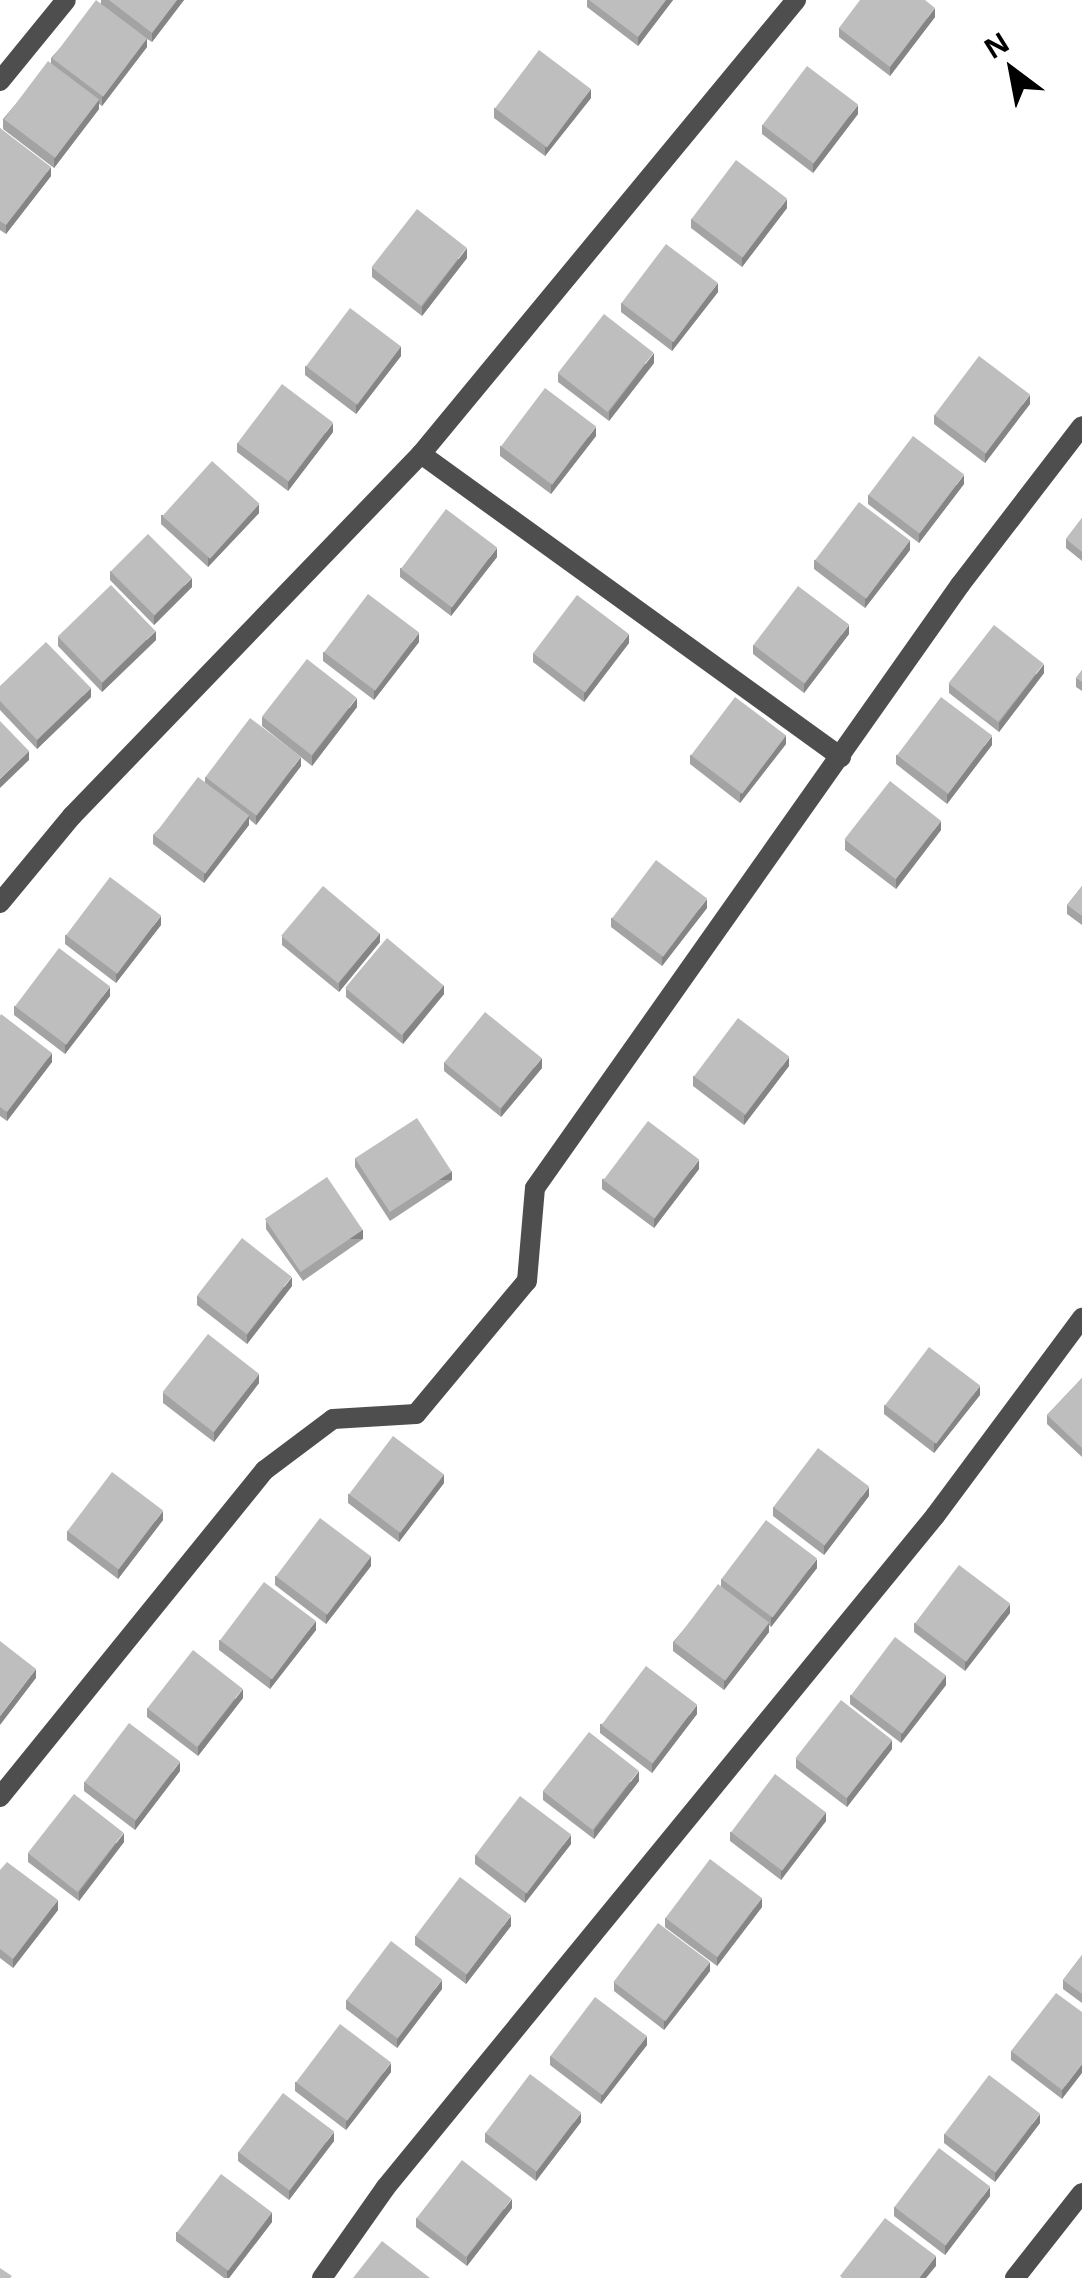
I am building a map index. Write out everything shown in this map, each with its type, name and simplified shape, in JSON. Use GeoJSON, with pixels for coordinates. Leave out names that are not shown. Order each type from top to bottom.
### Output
{"type":"FeatureCollection","features":[{"type":"Feature","properties":{"kind":"street"},"geometry":{"type":"LineString","coordinates":[[0,82],[66,0]]}},
{"type":"Feature","properties":{"kind":"street"},"geometry":{"type":"LineString","coordinates":[[0,903],[72,816],[421,454],[796,0]]}},
{"type":"Feature","properties":{"kind":"street"},"geometry":{"type":"LineString","coordinates":[[0,1797],[265,1470],[333,1419],[416,1414],[527,1281],[535,1188],[960,584],[1082,426]]}},
{"type":"Feature","properties":{"kind":"street"},"geometry":{"type":"LineString","coordinates":[[421,454],[840,757]]}},
{"type":"Feature","properties":{"kind":"street"},"geometry":{"type":"LineString","coordinates":[[322,2278],[386,2187],[935,1516],[1082,1318]]}},
{"type":"Feature","properties":{"kind":"street"},"geometry":{"type":"LineString","coordinates":[[1015,2278],[1082,2193]]}},
{"type":"Feature","properties":{"kind":"building"},"geometry":{"type":"Polygon","coordinates":[[[96,0],[147,39],[103,97],[52,58],[96,0]]]}},
{"type":"Feature","properties":{"kind":"building"},"geometry":{"type":"Polygon","coordinates":[[[109,0],[177,0],[152,33],[109,0]]]}},
{"type":"Feature","properties":{"kind":"building"},"geometry":{"type":"Polygon","coordinates":[[[589,0],[666,0],[638,37],[589,0]]]}},
{"type":"Feature","properties":{"kind":"building"},"geometry":{"type":"Polygon","coordinates":[[[860,0],[925,0],[935,8],[890,67],[839,28],[860,0]]]}},
{"type":"Feature","properties":{"kind":"building"},"geometry":{"type":"Polygon","coordinates":[[[539,50],[591,89],[547,147],[495,108],[539,50]]]}},
{"type":"Feature","properties":{"kind":"building"},"geometry":{"type":"Polygon","coordinates":[[[48,61],[99,100],[55,158],[4,119],[48,61]]]}},
{"type":"Feature","properties":{"kind":"building"},"geometry":{"type":"Polygon","coordinates":[[[807,66],[858,105],[814,164],[762,125],[807,66]]]}},
{"type":"Feature","properties":{"kind":"building"},"geometry":{"type":"Polygon","coordinates":[[[0,128],[51,167],[6,225],[0,221],[0,128]]]}},
{"type":"Feature","properties":{"kind":"building"},"geometry":{"type":"Polygon","coordinates":[[[736,160],[787,199],[743,258],[691,219],[736,160]]]}},
{"type":"Feature","properties":{"kind":"building"},"geometry":{"type":"Polygon","coordinates":[[[417,209],[467,248],[421,306],[371,267],[417,209]]]}},
{"type":"Feature","properties":{"kind":"building"},"geometry":{"type":"Polygon","coordinates":[[[666,244],[718,283],[673,342],[621,303],[666,244]]]}},
{"type":"Feature","properties":{"kind":"building"},"geometry":{"type":"Polygon","coordinates":[[[350,308],[401,347],[357,405],[306,366],[350,308]]]}},
{"type":"Feature","properties":{"kind":"building"},"geometry":{"type":"Polygon","coordinates":[[[604,314],[654,353],[607,412],[558,373],[604,314]]]}},
{"type":"Feature","properties":{"kind":"building"},"geometry":{"type":"Polygon","coordinates":[[[979,356],[1030,395],[986,454],[934,415],[979,356]]]}},
{"type":"Feature","properties":{"kind":"building"},"geometry":{"type":"Polygon","coordinates":[[[282,384],[333,423],[289,482],[237,443],[282,384]]]}},
{"type":"Feature","properties":{"kind":"building"},"geometry":{"type":"Polygon","coordinates":[[[545,388],[596,427],[552,485],[501,446],[545,388]]]}},
{"type":"Feature","properties":{"kind":"building"},"geometry":{"type":"Polygon","coordinates":[[[913,436],[964,475],[920,534],[868,495],[913,436]]]}},
{"type":"Feature","properties":{"kind":"building"},"geometry":{"type":"Polygon","coordinates":[[[212,461],[260,504],[210,559],[162,516],[212,461]]]}},
{"type":"Feature","properties":{"kind":"building"},"geometry":{"type":"Polygon","coordinates":[[[859,502],[910,541],[866,599],[815,560],[859,502]]]}},
{"type":"Feature","properties":{"kind":"building"},"geometry":{"type":"Polygon","coordinates":[[[446,509],[497,548],[452,607],[401,569],[446,509]]]}},
{"type":"Feature","properties":{"kind":"building"},"geometry":{"type":"Polygon","coordinates":[[[1082,518],[1082,552],[1066,539],[1082,518]]]}},
{"type":"Feature","properties":{"kind":"building"},"geometry":{"type":"Polygon","coordinates":[[[148,534],[192,578],[154,615],[111,571],[148,534]]]}},
{"type":"Feature","properties":{"kind":"building"},"geometry":{"type":"Polygon","coordinates":[[[111,585],[155,631],[102,682],[58,636],[111,585]]]}},
{"type":"Feature","properties":{"kind":"building"},"geometry":{"type":"Polygon","coordinates":[[[798,586],[849,625],[805,684],[753,645],[798,586]]]}},
{"type":"Feature","properties":{"kind":"building"},"geometry":{"type":"Polygon","coordinates":[[[368,594],[419,633],[375,691],[324,652],[368,594]]]}},
{"type":"Feature","properties":{"kind":"building"},"geometry":{"type":"Polygon","coordinates":[[[577,595],[629,634],[585,692],[533,653],[577,595]]]}},
{"type":"Feature","properties":{"kind":"building"},"geometry":{"type":"Polygon","coordinates":[[[994,625],[1044,664],[998,722],[948,683],[994,625]]]}},
{"type":"Feature","properties":{"kind":"building"},"geometry":{"type":"Polygon","coordinates":[[[46,642],[91,688],[37,740],[0,701],[0,686],[46,642]]]}},
{"type":"Feature","properties":{"kind":"building"},"geometry":{"type":"Polygon","coordinates":[[[307,659],[357,698],[312,755],[262,717],[307,659]]]}},
{"type":"Feature","properties":{"kind":"building"},"geometry":{"type":"Polygon","coordinates":[[[735,697],[786,736],[742,794],[691,755],[735,697]]]}},
{"type":"Feature","properties":{"kind":"building"},"geometry":{"type":"Polygon","coordinates":[[[941,697],[992,736],[948,794],[897,755],[941,697]]]}},
{"type":"Feature","properties":{"kind":"building"},"geometry":{"type":"Polygon","coordinates":[[[250,718],[301,757],[257,816],[205,777],[250,718]]]}},
{"type":"Feature","properties":{"kind":"building"},"geometry":{"type":"Polygon","coordinates":[[[0,721],[29,751],[0,779],[0,721]]]}},
{"type":"Feature","properties":{"kind":"building"},"geometry":{"type":"Polygon","coordinates":[[[198,777],[249,816],[205,874],[154,835],[198,777]]]}},
{"type":"Feature","properties":{"kind":"building"},"geometry":{"type":"Polygon","coordinates":[[[890,781],[941,821],[896,879],[844,839],[890,781]]]}},
{"type":"Feature","properties":{"kind":"building"},"geometry":{"type":"Polygon","coordinates":[[[656,860],[707,899],[663,957],[612,918],[656,860]]]}},
{"type":"Feature","properties":{"kind":"building"},"geometry":{"type":"Polygon","coordinates":[[[110,877],[161,916],[117,974],[66,935],[110,877]]]}},
{"type":"Feature","properties":{"kind":"building"},"geometry":{"type":"Polygon","coordinates":[[[323,886],[380,934],[338,983],[281,936],[323,886]]]}},
{"type":"Feature","properties":{"kind":"building"},"geometry":{"type":"Polygon","coordinates":[[[1082,886],[1082,916],[1067,905],[1082,886]]]}},
{"type":"Feature","properties":{"kind":"building"},"geometry":{"type":"Polygon","coordinates":[[[387,938],[444,986],[402,1035],[345,988],[387,938]]]}},
{"type":"Feature","properties":{"kind":"building"},"geometry":{"type":"Polygon","coordinates":[[[59,948],[110,987],[66,1045],[15,1006],[59,948]]]}},
{"type":"Feature","properties":{"kind":"building"},"geometry":{"type":"Polygon","coordinates":[[[485,1012],[542,1058],[501,1108],[444,1063],[485,1012]]]}},
{"type":"Feature","properties":{"kind":"building"},"geometry":{"type":"Polygon","coordinates":[[[1,1014],[52,1053],[7,1112],[0,1107],[1,1014]]]}},
{"type":"Feature","properties":{"kind":"building"},"geometry":{"type":"Polygon","coordinates":[[[738,1018],[789,1057],[745,1115],[694,1076],[738,1018]]]}},
{"type":"Feature","properties":{"kind":"building"},"geometry":{"type":"Polygon","coordinates":[[[417,1118],[452,1172],[390,1212],[355,1158],[417,1118]]]}},
{"type":"Feature","properties":{"kind":"building"},"geometry":{"type":"Polygon","coordinates":[[[648,1121],[699,1160],[655,1219],[603,1180],[648,1121]]]}},
{"type":"Feature","properties":{"kind":"building"},"geometry":{"type":"Polygon","coordinates":[[[327,1177],[363,1230],[301,1272],[265,1219],[327,1177]]]}},
{"type":"Feature","properties":{"kind":"building"},"geometry":{"type":"Polygon","coordinates":[[[242,1238],[292,1277],[247,1334],[197,1296],[242,1238]]]}},
{"type":"Feature","properties":{"kind":"building"},"geometry":{"type":"Polygon","coordinates":[[[208,1334],[259,1374],[214,1432],[162,1392],[208,1334]]]}},
{"type":"Feature","properties":{"kind":"building"},"geometry":{"type":"Polygon","coordinates":[[[929,1347],[980,1386],[936,1444],[885,1405],[929,1347]]]}},
{"type":"Feature","properties":{"kind":"building"},"geometry":{"type":"Polygon","coordinates":[[[1082,1378],[1082,1448],[1047,1415],[1082,1378]]]}},
{"type":"Feature","properties":{"kind":"building"},"geometry":{"type":"Polygon","coordinates":[[[393,1436],[444,1475],[400,1533],[349,1494],[393,1436]]]}},
{"type":"Feature","properties":{"kind":"building"},"geometry":{"type":"Polygon","coordinates":[[[818,1448],[869,1487],[825,1546],[773,1507],[818,1448]]]}},
{"type":"Feature","properties":{"kind":"building"},"geometry":{"type":"Polygon","coordinates":[[[112,1472],[163,1511],[119,1570],[67,1531],[112,1472]]]}},
{"type":"Feature","properties":{"kind":"building"},"geometry":{"type":"Polygon","coordinates":[[[320,1518],[371,1557],[327,1615],[276,1576],[320,1518]]]}},
{"type":"Feature","properties":{"kind":"building"},"geometry":{"type":"Polygon","coordinates":[[[766,1520],[817,1559],[773,1618],[721,1579],[766,1520]]]}},
{"type":"Feature","properties":{"kind":"building"},"geometry":{"type":"Polygon","coordinates":[[[959,1565],[1010,1604],[966,1662],[915,1623],[959,1565]]]}},
{"type":"Feature","properties":{"kind":"building"},"geometry":{"type":"Polygon","coordinates":[[[264,1582],[316,1621],[272,1679],[220,1640],[264,1582]]]}},
{"type":"Feature","properties":{"kind":"building"},"geometry":{"type":"Polygon","coordinates":[[[718,1584],[769,1623],[725,1681],[674,1642],[718,1584]]]}},
{"type":"Feature","properties":{"kind":"building"},"geometry":{"type":"Polygon","coordinates":[[[895,1637],[946,1676],[902,1734],[851,1695],[895,1637]]]}},
{"type":"Feature","properties":{"kind":"building"},"geometry":{"type":"Polygon","coordinates":[[[0,1641],[36,1669],[0,1716],[0,1641]]]}},
{"type":"Feature","properties":{"kind":"building"},"geometry":{"type":"Polygon","coordinates":[[[193,1650],[243,1689],[197,1747],[147,1708],[193,1650]]]}},
{"type":"Feature","properties":{"kind":"building"},"geometry":{"type":"Polygon","coordinates":[[[646,1666],[697,1705],[653,1764],[601,1725],[646,1666]]]}},
{"type":"Feature","properties":{"kind":"building"},"geometry":{"type":"Polygon","coordinates":[[[841,1700],[892,1740],[847,1798],[795,1758],[841,1700]]]}},
{"type":"Feature","properties":{"kind":"building"},"geometry":{"type":"Polygon","coordinates":[[[129,1723],[180,1762],[136,1821],[84,1782],[129,1723]]]}},
{"type":"Feature","properties":{"kind":"building"},"geometry":{"type":"Polygon","coordinates":[[[589,1732],[639,1771],[592,1830],[543,1791],[589,1732]]]}},
{"type":"Feature","properties":{"kind":"building"},"geometry":{"type":"Polygon","coordinates":[[[775,1774],[826,1813],[782,1871],[731,1832],[775,1774]]]}},
{"type":"Feature","properties":{"kind":"building"},"geometry":{"type":"Polygon","coordinates":[[[74,1794],[124,1833],[77,1892],[28,1853],[74,1794]]]}},
{"type":"Feature","properties":{"kind":"building"},"geometry":{"type":"Polygon","coordinates":[[[520,1796],[571,1835],[527,1894],[475,1855],[520,1796]]]}},
{"type":"Feature","properties":{"kind":"building"},"geometry":{"type":"Polygon","coordinates":[[[710,1859],[762,1898],[717,1957],[665,1918],[710,1859]]]}},
{"type":"Feature","properties":{"kind":"building"},"geometry":{"type":"Polygon","coordinates":[[[7,1862],[58,1900],[13,1959],[0,1949],[0,1870],[7,1862]]]}},
{"type":"Feature","properties":{"kind":"building"},"geometry":{"type":"Polygon","coordinates":[[[460,1877],[511,1916],[467,1975],[415,1936],[460,1877]]]}},
{"type":"Feature","properties":{"kind":"building"},"geometry":{"type":"Polygon","coordinates":[[[658,1923],[710,1962],[665,2021],[613,1982],[658,1923]]]}},
{"type":"Feature","properties":{"kind":"building"},"geometry":{"type":"Polygon","coordinates":[[[391,1941],[442,1980],[398,2039],[346,2000],[391,1941]]]}},
{"type":"Feature","properties":{"kind":"building"},"geometry":{"type":"Polygon","coordinates":[[[1082,1955],[1082,1994],[1063,1980],[1082,1955]]]}},
{"type":"Feature","properties":{"kind":"building"},"geometry":{"type":"Polygon","coordinates":[[[1056,1993],[1082,2012],[1082,2064],[1062,2090],[1011,2051],[1056,1993]]]}},
{"type":"Feature","properties":{"kind":"building"},"geometry":{"type":"Polygon","coordinates":[[[595,1997],[647,2036],[602,2095],[550,2056],[595,1997]]]}},
{"type":"Feature","properties":{"kind":"building"},"geometry":{"type":"Polygon","coordinates":[[[340,2024],[391,2063],[347,2121],[296,2082],[340,2024]]]}},
{"type":"Feature","properties":{"kind":"building"},"geometry":{"type":"Polygon","coordinates":[[[530,2074],[581,2113],[537,2172],[485,2133],[530,2074]]]}},
{"type":"Feature","properties":{"kind":"building"},"geometry":{"type":"Polygon","coordinates":[[[989,2075],[1040,2114],[996,2173],[944,2134],[989,2075]]]}},
{"type":"Feature","properties":{"kind":"building"},"geometry":{"type":"Polygon","coordinates":[[[283,2093],[334,2132],[290,2191],[238,2152],[283,2093]]]}},
{"type":"Feature","properties":{"kind":"building"},"geometry":{"type":"Polygon","coordinates":[[[939,2148],[990,2187],[946,2246],[894,2207],[939,2148]]]}},
{"type":"Feature","properties":{"kind":"building"},"geometry":{"type":"Polygon","coordinates":[[[462,2160],[512,2199],[466,2257],[416,2218],[462,2160]]]}},
{"type":"Feature","properties":{"kind":"building"},"geometry":{"type":"Polygon","coordinates":[[[221,2174],[272,2213],[228,2271],[177,2232],[221,2174]]]}},
{"type":"Feature","properties":{"kind":"building"},"geometry":{"type":"Polygon","coordinates":[[[885,2218],[936,2256],[919,2278],[842,2278],[840,2276],[885,2218]]]}},
{"type":"Feature","properties":{"kind":"building"},"geometry":{"type":"Polygon","coordinates":[[[382,2241],[430,2278],[353,2278],[382,2241]]]}},
{"type":"Feature","properties":{"kind":"building"},"geometry":{"type":"Polygon","coordinates":[[[0,2268],[12,2276],[0,2278],[0,2268]]]}}]}
